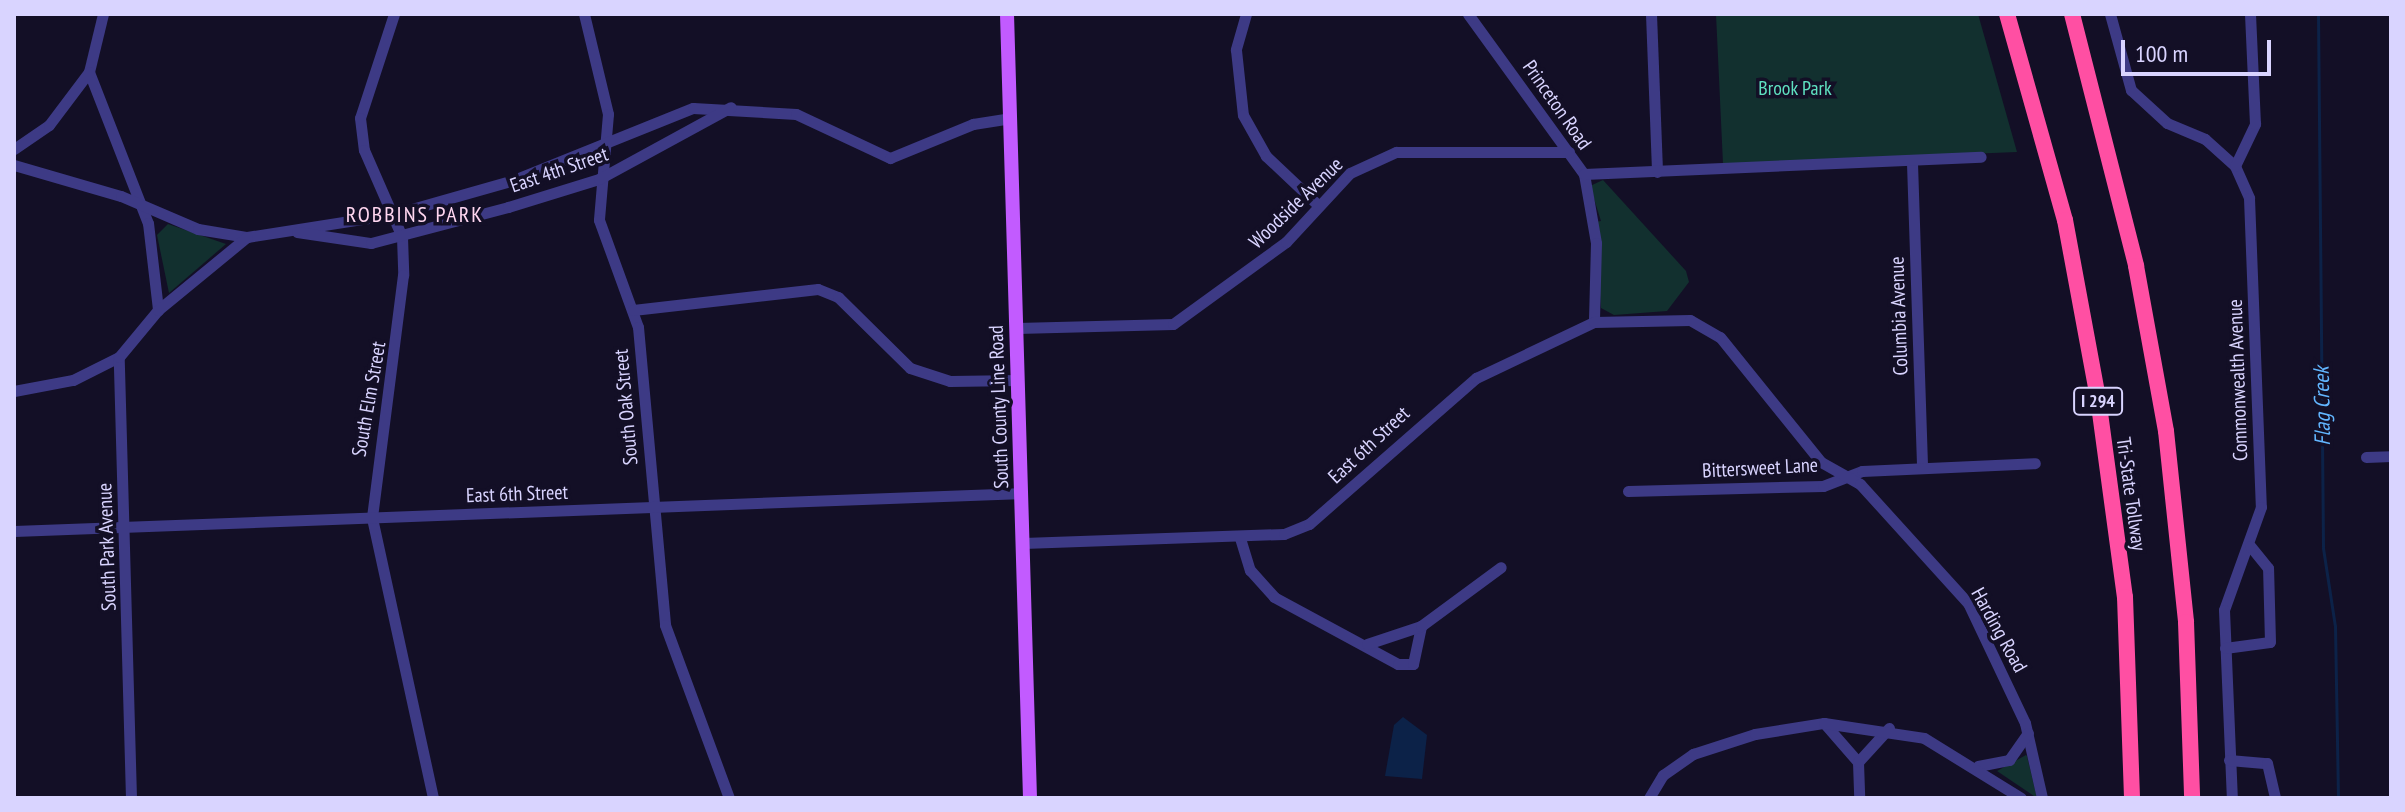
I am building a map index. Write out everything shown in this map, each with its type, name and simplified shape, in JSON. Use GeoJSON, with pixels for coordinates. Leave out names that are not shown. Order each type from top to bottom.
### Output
{"type":"FeatureCollection","features":[{"type":"Feature","properties":{"kind":"highway","name":"Tri-State Tollway"},"geometry":{"type":"LineString","coordinates":[[2007,14],[2065,220],[2098,398],[2125,597],[2132,798]]}},
{"type":"Feature","properties":{"kind":"highway","name":"Tri-State Tollway"},"geometry":{"type":"LineString","coordinates":[[2072,14],[2133,250],[2166,431],[2186,622],[2192,798]]}},
{"type":"Feature","properties":{"kind":"main road","name":"South County Line Road"},"geometry":{"type":"LineString","coordinates":[[1007,14],[1030,798]]}},
{"type":"Feature","properties":{"kind":"street"},"geometry":{"type":"LineString","coordinates":[[14,149],[55,119],[89,72],[103,14]]}},
{"type":"Feature","properties":{"kind":"street","name":"South Elm Street"},"geometry":{"type":"LineString","coordinates":[[394,14],[364,94],[360,129],[402,237],[398,341],[372,518],[433,798]]}},
{"type":"Feature","properties":{"kind":"street","name":"South Oak Street"},"geometry":{"type":"LineString","coordinates":[[584,14],[605,89],[607,142],[599,179],[606,252],[633,310],[652,507],[673,659],[729,798]]}},
{"type":"Feature","properties":{"kind":"street"},"geometry":{"type":"LineString","coordinates":[[1246,14],[1236,50],[1243,115],[1266,156],[1318,205]]}},
{"type":"Feature","properties":{"kind":"street","name":"Princeton Road"},"geometry":{"type":"LineString","coordinates":[[1468,14],[1584,174],[1596,243],[1594,322]]}},
{"type":"Feature","properties":{"kind":"street"},"geometry":{"type":"LineString","coordinates":[[1651,14],[1657,172]]}},
{"type":"Feature","properties":{"kind":"street"},"geometry":{"type":"LineString","coordinates":[[2110,14],[2131,90],[2167,123],[2205,139],[2235,166],[2255,124],[2250,14]]}},
{"type":"Feature","properties":{"kind":"street"},"geometry":{"type":"LineString","coordinates":[[89,72],[142,205],[158,310]]}},
{"type":"Feature","properties":{"kind":"street","name":"East 4th Street"},"geometry":{"type":"LineString","coordinates":[[292,230],[351,243],[402,237],[599,179],[733,105]]}},
{"type":"Feature","properties":{"kind":"street","name":"East 4th Street"},"geometry":{"type":"LineString","coordinates":[[14,165],[142,205],[198,229],[247,237],[394,214],[511,181],[675,112],[733,105],[796,114],[890,158],[973,124],[1010,118]]}},
{"type":"Feature","properties":{"kind":"street","name":"Woodside Avenue"},"geometry":{"type":"LineString","coordinates":[[1017,328],[1173,324],[1257,266],[1350,173],[1396,152],[1569,152]]}},
{"type":"Feature","properties":{"kind":"street"},"geometry":{"type":"LineString","coordinates":[[1584,174],[1912,163],[1981,157]]}},
{"type":"Feature","properties":{"kind":"street","name":"Columbia Avenue"},"geometry":{"type":"LineString","coordinates":[[1912,163],[1922,467]]}},
{"type":"Feature","properties":{"kind":"street","name":"Commonwealth Avenue"},"geometry":{"type":"LineString","coordinates":[[2232,798],[2225,648],[2229,586],[2250,546],[2261,507],[2249,214],[2235,166]]}},
{"type":"Feature","properties":{"kind":"street"},"geometry":{"type":"LineString","coordinates":[[14,391],[73,380],[119,357],[158,310],[247,237]]}},
{"type":"Feature","properties":{"kind":"street"},"geometry":{"type":"LineString","coordinates":[[633,310],[818,289],[838,297],[910,368],[950,381],[1018,380]]}},
{"type":"Feature","properties":{"kind":"street","name":"East 6th Street"},"geometry":{"type":"LineString","coordinates":[[1023,543],[1240,538],[1309,524],[1444,400],[1594,322],[1670,316],[1720,337],[1821,462],[1842,474]]}},
{"type":"Feature","properties":{"kind":"street","name":"South Park Avenue"},"geometry":{"type":"LineString","coordinates":[[119,357],[131,798]]}},
{"type":"Feature","properties":{"kind":"street"},"geometry":{"type":"LineString","coordinates":[[2366,457],[2391,456]]}},
{"type":"Feature","properties":{"kind":"street","name":"Bittersweet Lane"},"geometry":{"type":"LineString","coordinates":[[1628,491],[1823,486],[1842,474],[1922,467],[2035,463]]}},
{"type":"Feature","properties":{"kind":"street","name":"Harding Road"},"geometry":{"type":"LineString","coordinates":[[1842,474],[1860,484],[1968,603],[2028,733],[2042,798]]}},
{"type":"Feature","properties":{"kind":"street","name":"East 6th Street"},"geometry":{"type":"LineString","coordinates":[[14,531],[1021,493]]}},
{"type":"Feature","properties":{"kind":"street"},"geometry":{"type":"LineString","coordinates":[[1240,538],[1250,570],[1274,597],[1367,644],[1398,664],[1413,664],[1421,626]]}},
{"type":"Feature","properties":{"kind":"street"},"geometry":{"type":"LineString","coordinates":[[2225,648],[2270,642],[2268,568],[2250,546]]}},
{"type":"Feature","properties":{"kind":"street"},"geometry":{"type":"LineString","coordinates":[[1367,644],[1421,626],[1501,567]]}},
{"type":"Feature","properties":{"kind":"street"},"geometry":{"type":"LineString","coordinates":[[1824,723],[1858,762],[1859,798]]}},
{"type":"Feature","properties":{"kind":"street"},"geometry":{"type":"LineString","coordinates":[[1649,798],[1663,775],[1693,754],[1755,734],[1824,723],[1889,728],[1978,766],[2021,798]]}},
{"type":"Feature","properties":{"kind":"street"},"geometry":{"type":"LineString","coordinates":[[1858,762],[1889,728]]}},
{"type":"Feature","properties":{"kind":"street"},"geometry":{"type":"LineString","coordinates":[[1978,766],[2009,760],[2028,733]]}},
{"type":"Feature","properties":{"kind":"street"},"geometry":{"type":"LineString","coordinates":[[2229,760],[2267,763],[2275,798]]}},
{"type":"Feature","properties":{"kind":"green space","name":"Brook Park"},"geometry":{"type":"Polygon","coordinates":[[[1716,14],[1978,14],[2017,152],[1723,164],[1716,14]]]}},
{"type":"Feature","properties":{"kind":"green space"},"geometry":{"type":"Polygon","coordinates":[[[1603,180],[1686,271],[1689,282],[1667,311],[1614,315],[1601,308],[1595,222],[1601,221],[1590,186],[1603,180]]]}},
{"type":"Feature","properties":{"kind":"green space"},"geometry":{"type":"Polygon","coordinates":[[[168,224],[226,244],[169,293],[157,235],[168,224]]]}},
{"type":"Feature","properties":{"kind":"green space"},"geometry":{"type":"Polygon","coordinates":[[[2027,756],[2037,798],[1997,771],[2027,756]]]}},
{"type":"Feature","properties":{"kind":"water"},"geometry":{"type":"Polygon","coordinates":[[[1403,717],[1427,735],[1422,779],[1385,776],[1394,725],[1403,717]]]}},
{"type":"Feature","properties":{"kind":"waterway","name":"Flag Creek"},"geometry":{"type":"LineString","coordinates":[[2318,14],[2323,548],[2335,626],[2338,798]]}},
{"type":"Feature","properties":{"kind":"district","name":"ROBBINS PARK"},"geometry":{"type":"Point","coordinates":[415,215]}}]}
